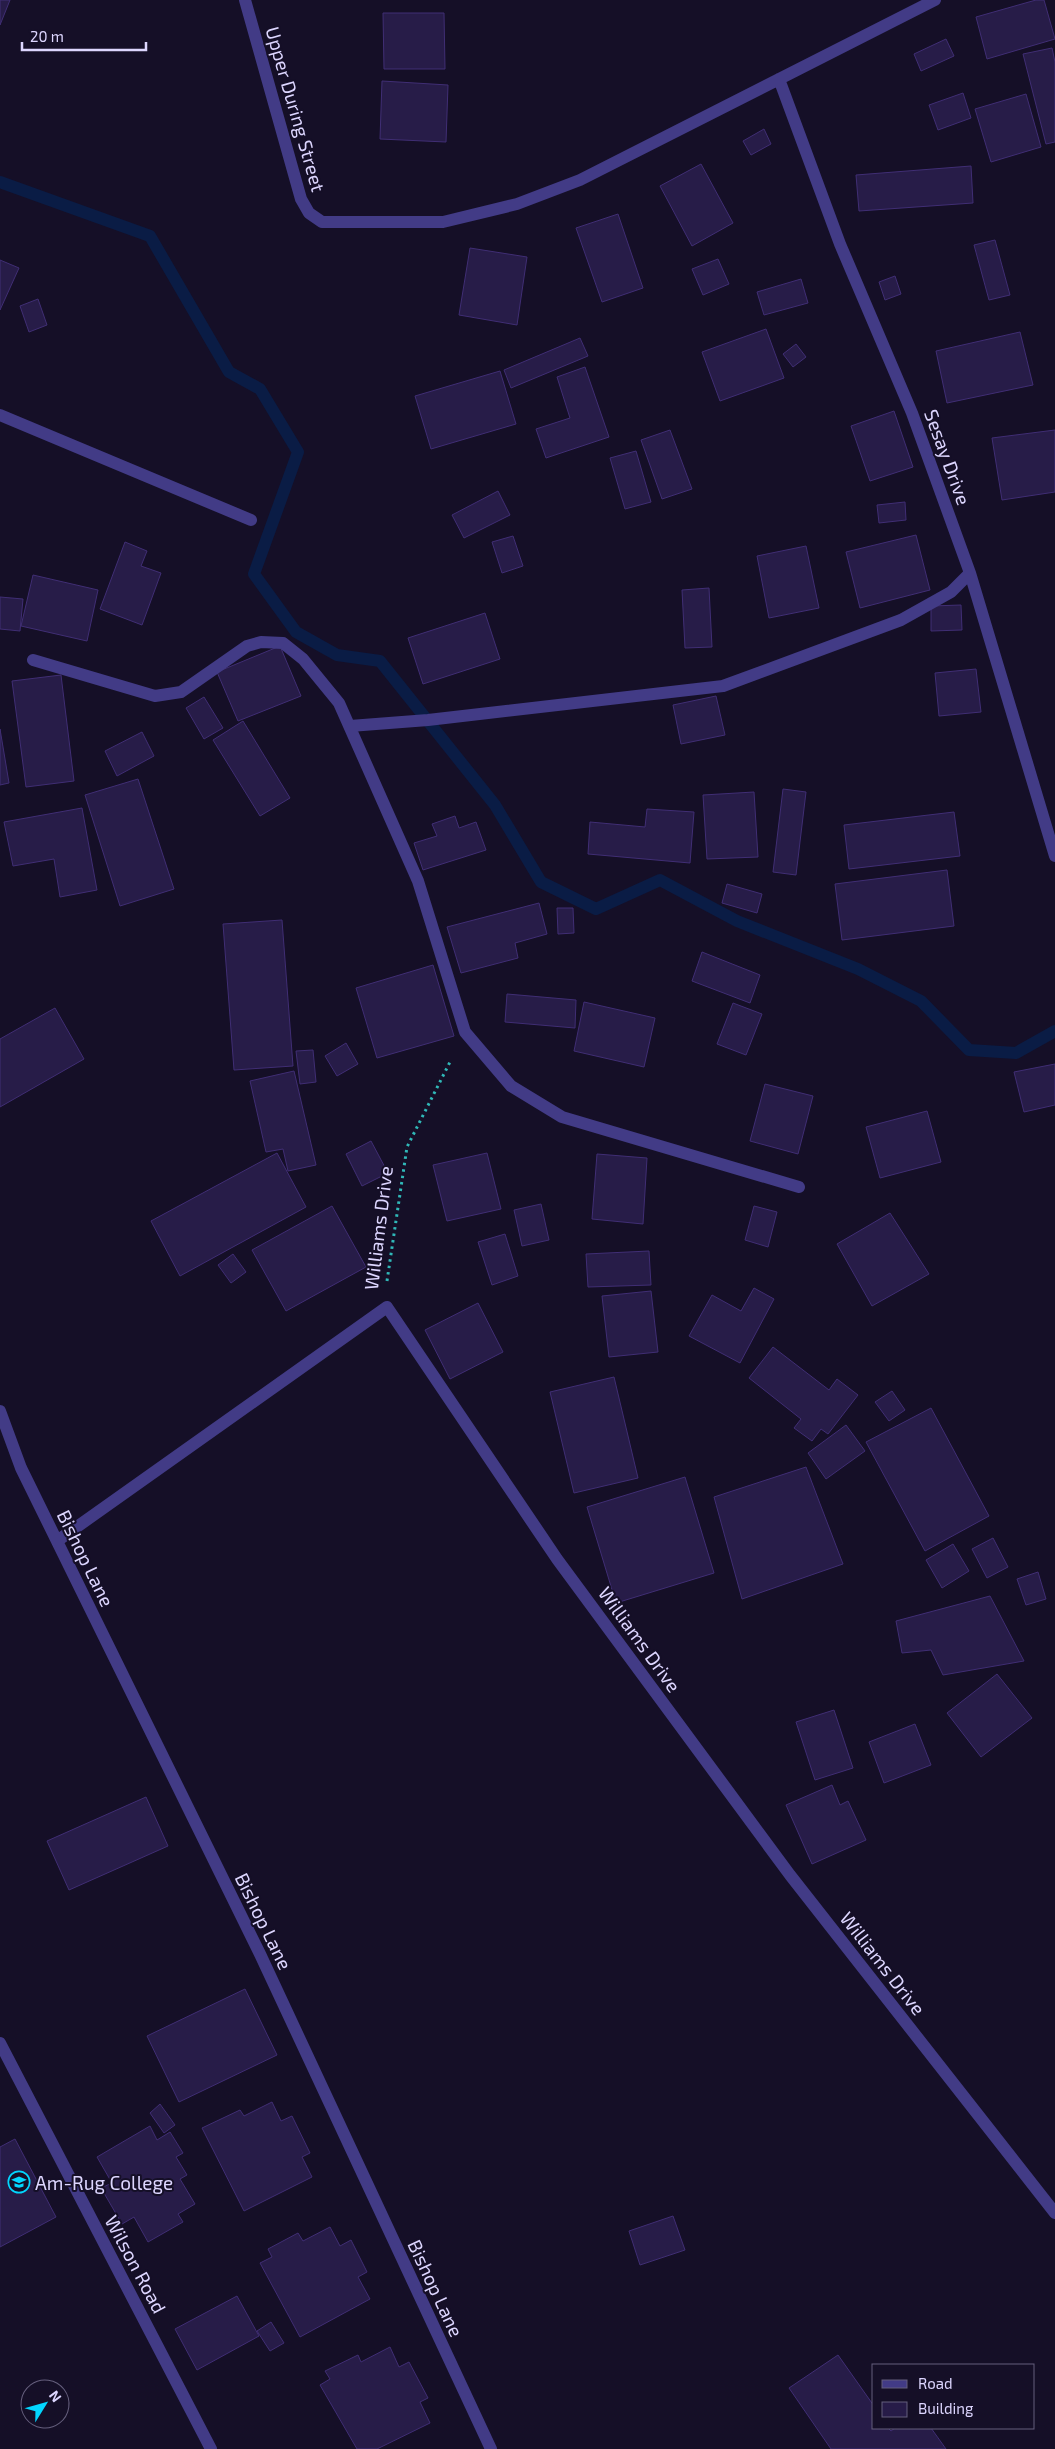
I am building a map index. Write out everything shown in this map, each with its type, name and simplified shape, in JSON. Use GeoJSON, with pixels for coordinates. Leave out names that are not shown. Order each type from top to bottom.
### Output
{"type":"FeatureCollection","features":[{"type":"Feature","properties":{"kind":"street","name":"Upper During Street"},"geometry":{"type":"LineString","coordinates":[[245,0],[301,199],[309,213],[322,222],[443,222],[518,204],[580,180],[779,80]]}},
{"type":"Feature","properties":{"kind":"street"},"geometry":{"type":"LineString","coordinates":[[779,80],[935,0]]}},
{"type":"Feature","properties":{"kind":"street","name":"Sesay Drive"},"geometry":{"type":"LineString","coordinates":[[779,80],[840,244],[912,413],[970,573],[1055,856]]}},
{"type":"Feature","properties":{"kind":"street"},"geometry":{"type":"LineString","coordinates":[[0,415],[251,520]]}},
{"type":"Feature","properties":{"kind":"street"},"geometry":{"type":"LineString","coordinates":[[350,726],[428,720],[723,686],[901,620],[950,592],[970,573]]}},
{"type":"Feature","properties":{"kind":"street"},"geometry":{"type":"LineString","coordinates":[[33,660],[155,696],[181,692],[247,646],[261,642],[283,643],[303,659],[325,683],[339,703],[418,882],[466,1032],[511,1086],[562,1117],[799,1187]]}},
{"type":"Feature","properties":{"kind":"street"},"geometry":{"type":"LineString","coordinates":[[57,1541],[387,1307]]}},
{"type":"Feature","properties":{"kind":"street","name":"Williams Drive"},"geometry":{"type":"LineString","coordinates":[[387,1307],[557,1559],[790,1876],[1055,2213]]}},
{"type":"Feature","properties":{"kind":"street","name":"Bishop Lane"},"geometry":{"type":"LineString","coordinates":[[0,1411],[21,1468],[260,1954],[491,2449]]}},
{"type":"Feature","properties":{"kind":"street","name":"Wilson Road"},"geometry":{"type":"LineString","coordinates":[[0,2043],[211,2449]]}},
{"type":"Feature","properties":{"kind":"path","name":"Williams Drive"},"geometry":{"type":"LineString","coordinates":[[387,1307],[387,1269],[407,1147],[466,1032]]}},
{"type":"Feature","properties":{"kind":"building"},"geometry":{"type":"Polygon","coordinates":[[[0,0],[10,0],[0,25],[0,0]]]}},
{"type":"Feature","properties":{"kind":"building"},"geometry":{"type":"Polygon","coordinates":[[[1036,0],[1044,0],[1055,39],[987,59],[976,17],[1036,0]]]}},
{"type":"Feature","properties":{"kind":"building"},"geometry":{"type":"Polygon","coordinates":[[[383,13],[444,13],[445,69],[384,69],[383,13]]]}},
{"type":"Feature","properties":{"kind":"building"},"geometry":{"type":"Polygon","coordinates":[[[946,39],[954,56],[921,71],[914,54],[946,39]]]}},
{"type":"Feature","properties":{"kind":"building"},"geometry":{"type":"Polygon","coordinates":[[[1052,48],[1055,62],[1055,142],[1046,144],[1023,54],[1052,48]]]}},
{"type":"Feature","properties":{"kind":"building"},"geometry":{"type":"Polygon","coordinates":[[[382,81],[448,85],[446,142],[380,139],[382,81]]]}},
{"type":"Feature","properties":{"kind":"building"},"geometry":{"type":"Polygon","coordinates":[[[963,93],[971,118],[938,130],[929,105],[963,93]]]}},
{"type":"Feature","properties":{"kind":"building"},"geometry":{"type":"Polygon","coordinates":[[[1026,94],[1041,147],[991,162],[975,109],[1026,94]]]}},
{"type":"Feature","properties":{"kind":"building"},"geometry":{"type":"Polygon","coordinates":[[[764,129],[771,144],[751,155],[743,141],[764,129]]]}},
{"type":"Feature","properties":{"kind":"building"},"geometry":{"type":"Polygon","coordinates":[[[701,164],[733,223],[692,246],[660,186],[701,164]]]}},
{"type":"Feature","properties":{"kind":"building"},"geometry":{"type":"Polygon","coordinates":[[[971,166],[973,203],[859,211],[856,175],[971,166]]]}},
{"type":"Feature","properties":{"kind":"building"},"geometry":{"type":"Polygon","coordinates":[[[618,214],[643,288],[602,302],[576,228],[618,214]]]}},
{"type":"Feature","properties":{"kind":"building"},"geometry":{"type":"Polygon","coordinates":[[[995,240],[1010,295],[989,300],[974,245],[995,240]]]}},
{"type":"Feature","properties":{"kind":"building"},"geometry":{"type":"Polygon","coordinates":[[[470,248],[527,257],[517,325],[459,315],[470,248]]]}},
{"type":"Feature","properties":{"kind":"building"},"geometry":{"type":"Polygon","coordinates":[[[718,259],[729,284],[703,295],[692,269],[718,259]]]}},
{"type":"Feature","properties":{"kind":"building"},"geometry":{"type":"Polygon","coordinates":[[[0,260],[19,268],[0,310],[0,260]]]}},
{"type":"Feature","properties":{"kind":"building"},"geometry":{"type":"Polygon","coordinates":[[[895,276],[901,294],[885,300],[879,282],[895,276]]]}},
{"type":"Feature","properties":{"kind":"building"},"geometry":{"type":"Polygon","coordinates":[[[801,279],[808,303],[764,315],[757,292],[801,279]]]}},
{"type":"Feature","properties":{"kind":"building"},"geometry":{"type":"Polygon","coordinates":[[[38,299],[47,325],[29,332],[20,306],[38,299]]]}},
{"type":"Feature","properties":{"kind":"building"},"geometry":{"type":"Polygon","coordinates":[[[766,329],[784,378],[720,401],[702,352],[766,329]]]}},
{"type":"Feature","properties":{"kind":"building"},"geometry":{"type":"Polygon","coordinates":[[[1020,332],[1033,385],[947,403],[936,351],[1020,332]]]}},
{"type":"Feature","properties":{"kind":"building"},"geometry":{"type":"Polygon","coordinates":[[[580,338],[588,356],[511,388],[504,370],[580,338]]]}},
{"type":"Feature","properties":{"kind":"building"},"geometry":{"type":"Polygon","coordinates":[[[796,344],[806,357],[793,367],[783,354],[796,344]]]}},
{"type":"Feature","properties":{"kind":"building"},"geometry":{"type":"Polygon","coordinates":[[[585,367],[609,437],[546,458],[536,429],[570,418],[557,377],[585,367]]]}},
{"type":"Feature","properties":{"kind":"building"},"geometry":{"type":"Polygon","coordinates":[[[500,371],[516,424],[431,449],[415,396],[500,371]]]}},
{"type":"Feature","properties":{"kind":"building"},"geometry":{"type":"Polygon","coordinates":[[[894,411],[913,467],[870,481],[851,426],[894,411]]]}},
{"type":"Feature","properties":{"kind":"building"},"geometry":{"type":"Polygon","coordinates":[[[670,430],[692,489],[662,499],[641,440],[670,430]]]}},
{"type":"Feature","properties":{"kind":"building"},"geometry":{"type":"Polygon","coordinates":[[[1055,430],[1055,492],[1002,500],[992,438],[1055,430]]]}},
{"type":"Feature","properties":{"kind":"building"},"geometry":{"type":"Polygon","coordinates":[[[636,451],[651,502],[625,509],[610,458],[636,451]]]}},
{"type":"Feature","properties":{"kind":"building"},"geometry":{"type":"Polygon","coordinates":[[[498,491],[510,515],[464,538],[452,515],[498,491]]]}},
{"type":"Feature","properties":{"kind":"building"},"geometry":{"type":"Polygon","coordinates":[[[905,502],[906,520],[879,523],[877,505],[905,502]]]}},
{"type":"Feature","properties":{"kind":"building"},"geometry":{"type":"Polygon","coordinates":[[[916,535],[930,590],[860,608],[846,552],[916,535]]]}},
{"type":"Feature","properties":{"kind":"building"},"geometry":{"type":"Polygon","coordinates":[[[513,536],[523,566],[502,573],[492,542],[513,536]]]}},
{"type":"Feature","properties":{"kind":"building"},"geometry":{"type":"Polygon","coordinates":[[[125,542],[147,551],[141,566],[161,573],[142,625],[100,609],[125,542]]]}},
{"type":"Feature","properties":{"kind":"building"},"geometry":{"type":"Polygon","coordinates":[[[806,546],[819,608],[769,618],[757,556],[806,546]]]}},
{"type":"Feature","properties":{"kind":"building"},"geometry":{"type":"Polygon","coordinates":[[[33,575],[98,590],[87,641],[21,626],[33,575]]]}},
{"type":"Feature","properties":{"kind":"building"},"geometry":{"type":"Polygon","coordinates":[[[709,588],[712,647],[685,648],[682,590],[709,588]]]}},
{"type":"Feature","properties":{"kind":"building"},"geometry":{"type":"Polygon","coordinates":[[[0,597],[23,599],[20,631],[0,629],[0,597]]]}},
{"type":"Feature","properties":{"kind":"building"},"geometry":{"type":"Polygon","coordinates":[[[961,605],[962,630],[931,631],[931,606],[961,605]]]}},
{"type":"Feature","properties":{"kind":"building"},"geometry":{"type":"Polygon","coordinates":[[[485,613],[500,659],[423,684],[408,638],[485,613]]]}},
{"type":"Feature","properties":{"kind":"building"},"geometry":{"type":"Polygon","coordinates":[[[280,646],[301,696],[238,721],[217,672],[280,646]]]}},
{"type":"Feature","properties":{"kind":"building"},"geometry":{"type":"Polygon","coordinates":[[[976,669],[981,712],[939,716],[935,673],[976,669]]]}},
{"type":"Feature","properties":{"kind":"building"},"geometry":{"type":"Polygon","coordinates":[[[61,675],[74,781],[26,787],[12,681],[61,675]]]}},
{"type":"Feature","properties":{"kind":"building"},"geometry":{"type":"Polygon","coordinates":[[[716,696],[725,735],[681,744],[673,705],[716,696]]]}},
{"type":"Feature","properties":{"kind":"building"},"geometry":{"type":"Polygon","coordinates":[[[204,697],[223,728],[204,739],[186,708],[204,697]]]}},
{"type":"Feature","properties":{"kind":"building"},"geometry":{"type":"Polygon","coordinates":[[[243,721],[290,798],[260,816],[213,740],[243,721]]]}},
{"type":"Feature","properties":{"kind":"building"},"geometry":{"type":"Polygon","coordinates":[[[0,729],[9,783],[0,785],[0,729]]]}},
{"type":"Feature","properties":{"kind":"building"},"geometry":{"type":"Polygon","coordinates":[[[142,732],[154,756],[117,776],[105,751],[142,732]]]}},
{"type":"Feature","properties":{"kind":"building"},"geometry":{"type":"Polygon","coordinates":[[[138,779],[174,889],[120,906],[85,795],[138,779]]]}},
{"type":"Feature","properties":{"kind":"building"},"geometry":{"type":"Polygon","coordinates":[[[783,789],[806,792],[796,875],[773,872],[783,789]]]}},
{"type":"Feature","properties":{"kind":"building"},"geometry":{"type":"Polygon","coordinates":[[[754,792],[758,857],[707,859],[703,795],[754,792]]]}},
{"type":"Feature","properties":{"kind":"building"},"geometry":{"type":"Polygon","coordinates":[[[82,808],[97,890],[60,897],[54,859],[13,866],[4,822],[82,808]]]}},
{"type":"Feature","properties":{"kind":"building"},"geometry":{"type":"Polygon","coordinates":[[[647,809],[694,812],[690,863],[588,854],[590,822],[645,827],[647,809]]]}},
{"type":"Feature","properties":{"kind":"building"},"geometry":{"type":"Polygon","coordinates":[[[954,812],[960,856],[849,869],[844,825],[954,812]]]}},
{"type":"Feature","properties":{"kind":"building"},"geometry":{"type":"Polygon","coordinates":[[[455,816],[459,828],[476,822],[486,850],[423,870],[414,843],[437,836],[432,824],[455,816]]]}},
{"type":"Feature","properties":{"kind":"building"},"geometry":{"type":"Polygon","coordinates":[[[947,870],[954,926],[842,940],[835,884],[947,870]]]}},
{"type":"Feature","properties":{"kind":"building"},"geometry":{"type":"Polygon","coordinates":[[[727,884],[762,894],[757,913],[722,903],[727,884]]]}},
{"type":"Feature","properties":{"kind":"building"},"geometry":{"type":"Polygon","coordinates":[[[539,903],[547,934],[515,943],[518,958],[461,973],[447,927],[539,903]]]}},
{"type":"Feature","properties":{"kind":"building"},"geometry":{"type":"Polygon","coordinates":[[[557,908],[573,908],[574,933],[558,934],[557,908]]]}},
{"type":"Feature","properties":{"kind":"building"},"geometry":{"type":"Polygon","coordinates":[[[282,920],[293,1066],[234,1070],[223,924],[282,920]]]}},
{"type":"Feature","properties":{"kind":"building"},"geometry":{"type":"Polygon","coordinates":[[[702,952],[760,975],[750,1003],[692,981],[702,952]]]}},
{"type":"Feature","properties":{"kind":"building"},"geometry":{"type":"Polygon","coordinates":[[[433,965],[454,1036],[377,1058],[356,988],[433,965]]]}},
{"type":"Feature","properties":{"kind":"building"},"geometry":{"type":"Polygon","coordinates":[[[507,994],[576,1000],[575,1028],[505,1022],[507,994]]]}},
{"type":"Feature","properties":{"kind":"building"},"geometry":{"type":"Polygon","coordinates":[[[584,1002],[655,1018],[644,1067],[574,1051],[584,1002]]]}},
{"type":"Feature","properties":{"kind":"building"},"geometry":{"type":"Polygon","coordinates":[[[733,1003],[762,1014],[746,1055],[717,1044],[733,1003]]]}},
{"type":"Feature","properties":{"kind":"building"},"geometry":{"type":"Polygon","coordinates":[[[55,1008],[84,1059],[0,1107],[0,1039],[55,1008]]]}},
{"type":"Feature","properties":{"kind":"building"},"geometry":{"type":"Polygon","coordinates":[[[346,1043],[358,1064],[337,1076],[325,1056],[346,1043]]]}},
{"type":"Feature","properties":{"kind":"building"},"geometry":{"type":"Polygon","coordinates":[[[313,1050],[316,1082],[300,1084],[296,1051],[313,1050]]]}},
{"type":"Feature","properties":{"kind":"building"},"geometry":{"type":"Polygon","coordinates":[[[1055,1064],[1055,1105],[1024,1112],[1014,1072],[1055,1064]]]}},
{"type":"Feature","properties":{"kind":"building"},"geometry":{"type":"Polygon","coordinates":[[[294,1071],[316,1165],[288,1171],[283,1149],[266,1152],[250,1081],[294,1071]]]}},
{"type":"Feature","properties":{"kind":"building"},"geometry":{"type":"Polygon","coordinates":[[[765,1084],[813,1096],[798,1154],[750,1141],[765,1084]]]}},
{"type":"Feature","properties":{"kind":"building"},"geometry":{"type":"Polygon","coordinates":[[[927,1111],[941,1162],[880,1178],[866,1127],[927,1111]]]}},
{"type":"Feature","properties":{"kind":"building"},"geometry":{"type":"Polygon","coordinates":[[[371,1141],[388,1173],[362,1186],[346,1154],[371,1141]]]}},
{"type":"Feature","properties":{"kind":"building"},"geometry":{"type":"Polygon","coordinates":[[[277,1153],[306,1207],[180,1276],[151,1221],[277,1153]]]}},
{"type":"Feature","properties":{"kind":"building"},"geometry":{"type":"Polygon","coordinates":[[[487,1153],[501,1209],[447,1221],[433,1165],[487,1153]]]}},
{"type":"Feature","properties":{"kind":"building"},"geometry":{"type":"Polygon","coordinates":[[[597,1154],[647,1158],[643,1224],[592,1219],[597,1154]]]}},
{"type":"Feature","properties":{"kind":"building"},"geometry":{"type":"Polygon","coordinates":[[[541,1204],[549,1240],[522,1246],[514,1210],[541,1204]]]}},
{"type":"Feature","properties":{"kind":"building"},"geometry":{"type":"Polygon","coordinates":[[[332,1206],[366,1267],[286,1311],[252,1250],[332,1206]]]}},
{"type":"Feature","properties":{"kind":"building"},"geometry":{"type":"Polygon","coordinates":[[[754,1206],[777,1212],[768,1247],[745,1240],[754,1206]]]}},
{"type":"Feature","properties":{"kind":"building"},"geometry":{"type":"Polygon","coordinates":[[[890,1213],[929,1274],[872,1306],[837,1244],[890,1213]]]}},
{"type":"Feature","properties":{"kind":"building"},"geometry":{"type":"Polygon","coordinates":[[[505,1234],[518,1276],[492,1285],[478,1242],[505,1234]]]}},
{"type":"Feature","properties":{"kind":"building"},"geometry":{"type":"Polygon","coordinates":[[[649,1251],[651,1285],[588,1287],[586,1254],[649,1251]]]}},
{"type":"Feature","properties":{"kind":"building"},"geometry":{"type":"Polygon","coordinates":[[[233,1254],[246,1272],[231,1283],[218,1265],[233,1254]]]}},
{"type":"Feature","properties":{"kind":"building"},"geometry":{"type":"Polygon","coordinates":[[[754,1288],[774,1299],[740,1363],[689,1336],[712,1295],[741,1311],[754,1288]]]}},
{"type":"Feature","properties":{"kind":"building"},"geometry":{"type":"Polygon","coordinates":[[[651,1291],[658,1352],[609,1357],[602,1296],[651,1291]]]}},
{"type":"Feature","properties":{"kind":"building"},"geometry":{"type":"Polygon","coordinates":[[[478,1303],[503,1352],[450,1379],[425,1330],[478,1303]]]}},
{"type":"Feature","properties":{"kind":"building"},"geometry":{"type":"Polygon","coordinates":[[[773,1347],[829,1390],[837,1379],[858,1395],[828,1434],[821,1429],[812,1441],[794,1428],[801,1419],[749,1378],[773,1347]]]}},
{"type":"Feature","properties":{"kind":"building"},"geometry":{"type":"Polygon","coordinates":[[[614,1377],[638,1478],[574,1493],[550,1392],[614,1377]]]}},
{"type":"Feature","properties":{"kind":"building"},"geometry":{"type":"Polygon","coordinates":[[[892,1391],[905,1410],[889,1421],[875,1402],[892,1391]]]}},
{"type":"Feature","properties":{"kind":"building"},"geometry":{"type":"Polygon","coordinates":[[[931,1408],[989,1516],[925,1551],[866,1442],[931,1408]]]}},
{"type":"Feature","properties":{"kind":"building"},"geometry":{"type":"Polygon","coordinates":[[[846,1425],[865,1451],[826,1479],[808,1453],[846,1425]]]}},
{"type":"Feature","properties":{"kind":"building"},"geometry":{"type":"Polygon","coordinates":[[[806,1467],[843,1564],[742,1599],[714,1497],[806,1467]]]}},
{"type":"Feature","properties":{"kind":"building"},"geometry":{"type":"Polygon","coordinates":[[[685,1477],[714,1573],[616,1603],[587,1507],[685,1477]]]}},
{"type":"Feature","properties":{"kind":"building"},"geometry":{"type":"Polygon","coordinates":[[[993,1538],[1008,1567],[987,1578],[972,1549],[993,1538]]]}},
{"type":"Feature","properties":{"kind":"building"},"geometry":{"type":"Polygon","coordinates":[[[953,1544],[969,1571],[942,1588],[926,1560],[953,1544]]]}},
{"type":"Feature","properties":{"kind":"building"},"geometry":{"type":"Polygon","coordinates":[[[1038,1572],[1046,1599],[1026,1605],[1017,1579],[1038,1572]]]}},
{"type":"Feature","properties":{"kind":"building"},"geometry":{"type":"Polygon","coordinates":[[[990,1596],[1024,1661],[943,1675],[931,1650],[902,1653],[896,1621],[990,1596]]]}},
{"type":"Feature","properties":{"kind":"building"},"geometry":{"type":"Polygon","coordinates":[[[997,1674],[1032,1718],[981,1757],[947,1713],[997,1674]]]}},
{"type":"Feature","properties":{"kind":"building"},"geometry":{"type":"Polygon","coordinates":[[[834,1710],[853,1768],[815,1780],[796,1722],[834,1710]]]}},
{"type":"Feature","properties":{"kind":"building"},"geometry":{"type":"Polygon","coordinates":[[[915,1724],[931,1765],[884,1783],[869,1742],[915,1724]]]}},
{"type":"Feature","properties":{"kind":"building"},"geometry":{"type":"Polygon","coordinates":[[[832,1785],[840,1805],[848,1801],[866,1840],[812,1864],[786,1805],[832,1785]]]}},
{"type":"Feature","properties":{"kind":"building"},"geometry":{"type":"Polygon","coordinates":[[[146,1797],[168,1846],[69,1890],[47,1841],[146,1797]]]}},
{"type":"Feature","properties":{"kind":"building"},"geometry":{"type":"Polygon","coordinates":[[[245,1989],[277,2055],[179,2102],[147,2036],[245,1989]]]}},
{"type":"Feature","properties":{"kind":"building"},"geometry":{"type":"Polygon","coordinates":[[[272,2102],[281,2121],[292,2116],[310,2153],[302,2157],[312,2177],[244,2211],[202,2128],[240,2110],[244,2116],[272,2102]]]}},
{"type":"Feature","properties":{"kind":"building"},"geometry":{"type":"Polygon","coordinates":[[[160,2104],[175,2125],[164,2133],[150,2113],[160,2104]]]}},
{"type":"Feature","properties":{"kind":"building"},"geometry":{"type":"Polygon","coordinates":[[[150,2126],[157,2140],[170,2132],[183,2153],[176,2157],[187,2175],[180,2179],[195,2204],[178,2214],[183,2222],[148,2242],[134,2217],[122,2224],[101,2188],[112,2183],[97,2157],[150,2126]]]}},
{"type":"Feature","properties":{"kind":"building","name":"Am-Rug College"},"geometry":{"type":"Polygon","coordinates":[[[15,2139],[56,2217],[0,2247],[0,2147],[15,2139]]]}},
{"type":"Feature","properties":{"kind":"building"},"geometry":{"type":"Polygon","coordinates":[[[673,2216],[685,2250],[640,2265],[629,2231],[673,2216]]]}},
{"type":"Feature","properties":{"kind":"building"},"geometry":{"type":"Polygon","coordinates":[[[330,2227],[340,2246],[351,2240],[367,2272],[358,2277],[370,2299],[300,2337],[260,2263],[272,2257],[268,2249],[298,2233],[303,2241],[330,2227]]]}},
{"type":"Feature","properties":{"kind":"building"},"geometry":{"type":"Polygon","coordinates":[[[237,2296],[259,2336],[197,2370],[175,2329],[237,2296]]]}},
{"type":"Feature","properties":{"kind":"building"},"geometry":{"type":"Polygon","coordinates":[[[271,2322],[284,2343],[270,2351],[257,2331],[271,2322]]]}},
{"type":"Feature","properties":{"kind":"building"},"geometry":{"type":"Polygon","coordinates":[[[390,2347],[399,2367],[409,2362],[428,2398],[420,2402],[430,2423],[377,2449],[357,2449],[320,2385],[330,2379],[325,2371],[358,2355],[361,2362],[390,2347]]]}},
{"type":"Feature","properties":{"kind":"building"},"geometry":{"type":"Polygon","coordinates":[[[838,2355],[872,2403],[872,2429],[889,2429],[891,2431],[894,2429],[932,2429],[946,2449],[831,2449],[789,2388],[838,2355]]]}},
{"type":"Feature","properties":{"kind":"waterway"},"geometry":{"type":"LineString","coordinates":[[0,182],[150,236],[229,372],[260,389],[298,452],[254,574],[296,632],[337,655],[380,661],[495,805],[541,882],[596,909],[660,880],[737,921],[858,969],[921,1001],[969,1050],[1016,1053],[1055,1031]]}},
{"type":"Feature","properties":{"kind":"place","name":"Am-Rug College"},"geometry":{"type":"Point","coordinates":[19,2182]}}]}
